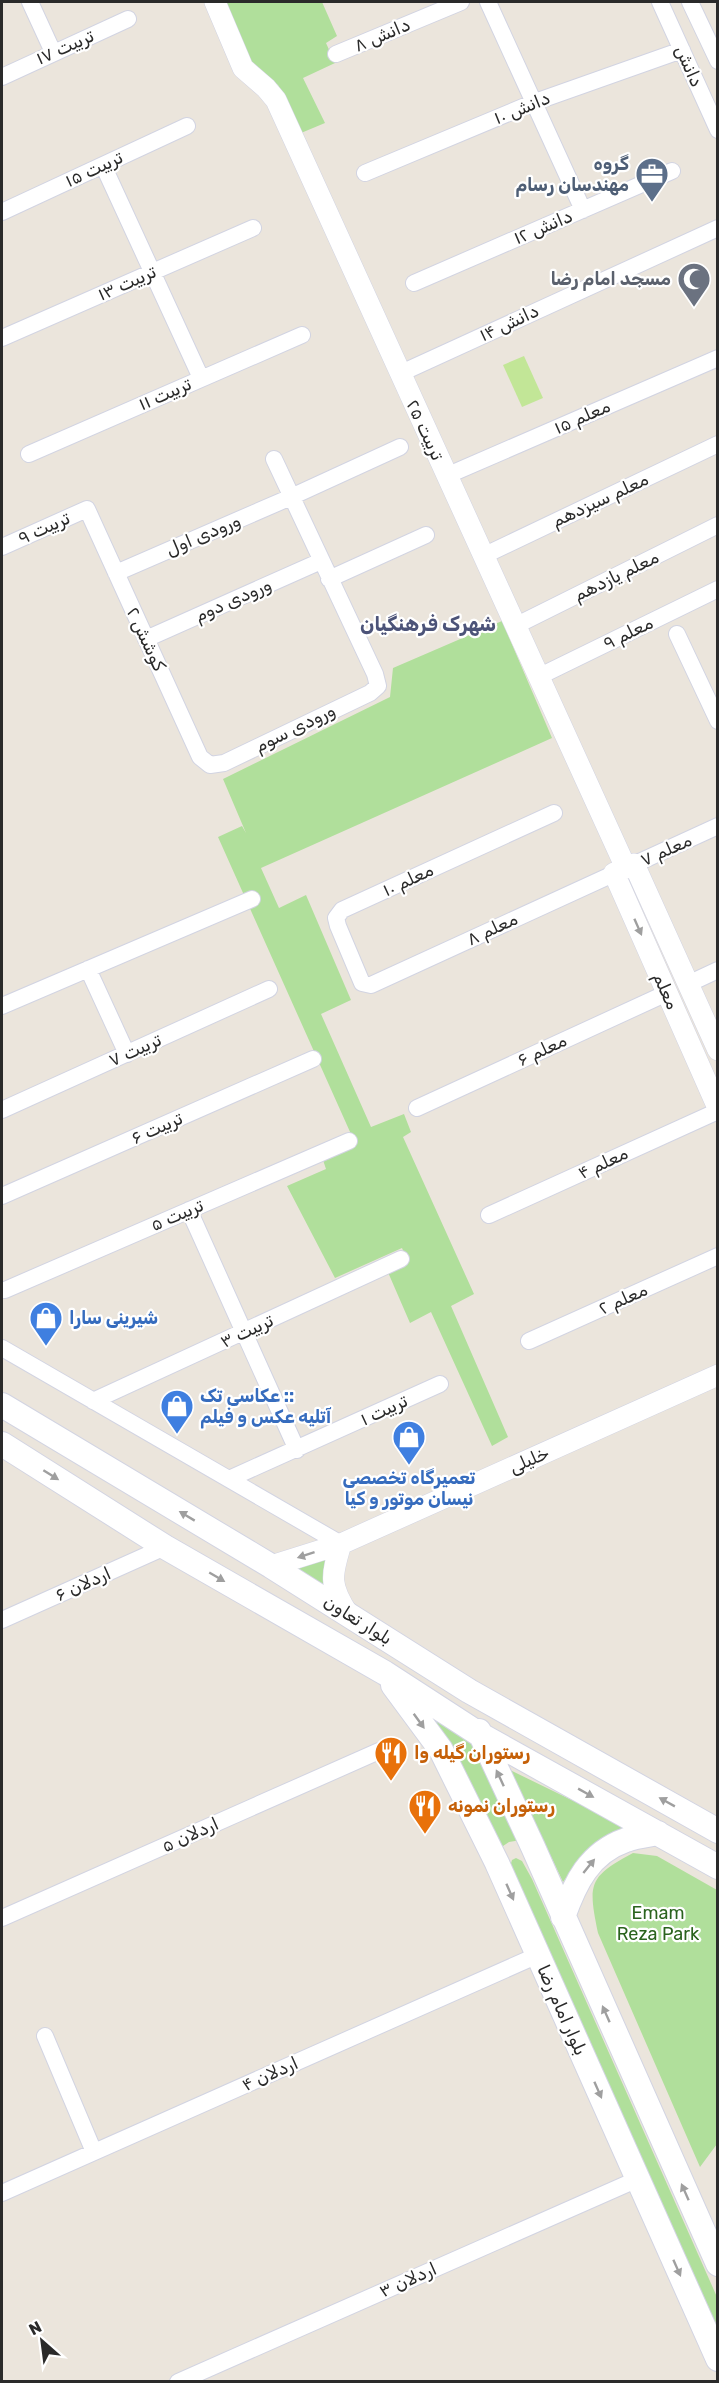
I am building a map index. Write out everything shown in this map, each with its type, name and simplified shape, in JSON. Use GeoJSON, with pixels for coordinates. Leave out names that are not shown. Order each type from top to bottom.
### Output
{"type":"FeatureCollection","features":[{"type":"Feature","properties":{"kind":"main road","name":"بلوار تعاون"},"geometry":{"type":"LineString","coordinates":[[2,1405],[271,1566],[469,1691],[717,1831]]}},
{"type":"Feature","properties":{"kind":"main road","name":"بلوار تعاون"},"geometry":{"type":"LineString","coordinates":[[2,1444],[165,1547],[385,1673],[479,1734],[717,1868]]}},
{"type":"Feature","properties":{"kind":"main road","name":"بلوار امام رضا"},"geometry":{"type":"LineString","coordinates":[[385,1673],[441,1750],[497,1863],[717,2359]]}},
{"type":"Feature","properties":{"kind":"main road"},"geometry":{"type":"LineString","coordinates":[[469,1691],[479,1734],[533,1847],[717,2264]]}},
{"type":"Feature","properties":{"kind":"main road"},"geometry":{"type":"LineString","coordinates":[[563,1917],[575,1884],[596,1857],[625,1840],[658,1833]]}},
{"type":"Feature","properties":{"kind":"main road"},"geometry":{"type":"LineString","coordinates":[[497,1863],[507,1848],[515,1845],[533,1847]]}},
{"type":"Feature","properties":{"kind":"street"},"geometry":{"type":"LineString","coordinates":[[30,2],[52,52]]}},
{"type":"Feature","properties":{"kind":"street","name":"تربیت ۲۵"},"geometry":{"type":"LineString","coordinates":[[215,2],[243,68],[276,100],[624,868]]}},
{"type":"Feature","properties":{"kind":"street","name":"دانش ۸"},"geometry":{"type":"LineString","coordinates":[[336,54],[461,2]]}},
{"type":"Feature","properties":{"kind":"street"},"geometry":{"type":"LineString","coordinates":[[488,2],[583,210]]}},
{"type":"Feature","properties":{"kind":"street","name":"دانش"},"geometry":{"type":"LineString","coordinates":[[660,2],[717,130]]}},
{"type":"Feature","properties":{"kind":"street","name":"دانش"},"geometry":{"type":"LineString","coordinates":[[690,2],[717,61]]}},
{"type":"Feature","properties":{"kind":"street","name":"تربیت ۱۷"},"geometry":{"type":"LineString","coordinates":[[2,76],[128,19]]}},
{"type":"Feature","properties":{"kind":"street","name":"دانش ۱۰"},"geometry":{"type":"LineString","coordinates":[[365,172],[535,102],[682,50]]}},
{"type":"Feature","properties":{"kind":"street","name":"تربیت ۱۵"},"geometry":{"type":"LineString","coordinates":[[2,212],[188,126]]}},
{"type":"Feature","properties":{"kind":"street"},"geometry":{"type":"LineString","coordinates":[[104,165],[201,378]]}},
{"type":"Feature","properties":{"kind":"street","name":"دانش ۱۲"},"geometry":{"type":"LineString","coordinates":[[414,283],[672,171]]}},
{"type":"Feature","properties":{"kind":"street","name":"تربیت ۱۳"},"geometry":{"type":"LineString","coordinates":[[2,338],[253,228]]}},
{"type":"Feature","properties":{"kind":"street","name":"دانش ۱۴"},"geometry":{"type":"LineString","coordinates":[[399,374],[717,228]]}},
{"type":"Feature","properties":{"kind":"street","name":"تربیت ۱۱"},"geometry":{"type":"LineString","coordinates":[[29,454],[302,335]]}},
{"type":"Feature","properties":{"kind":"street","name":"معلم ۱۵"},"geometry":{"type":"LineString","coordinates":[[446,476],[717,358]]}},
{"type":"Feature","properties":{"kind":"street","name":"معلم سیزدهم"},"geometry":{"type":"LineString","coordinates":[[483,556],[717,444]]}},
{"type":"Feature","properties":{"kind":"street","name":"ورودی اول"},"geometry":{"type":"LineString","coordinates":[[116,573],[400,447]]}},
{"type":"Feature","properties":{"kind":"street"},"geometry":{"type":"LineString","coordinates":[[274,459],[329,579],[426,535]]}},
{"type":"Feature","properties":{"kind":"street","name":"کوشش ۲"},"geometry":{"type":"LineString","coordinates":[[87,509],[200,757],[210,765]]}},
{"type":"Feature","properties":{"kind":"street","name":"تربیت ۹"},"geometry":{"type":"LineString","coordinates":[[2,547],[87,509]]}},
{"type":"Feature","properties":{"kind":"street","name":"معلم یازدهم"},"geometry":{"type":"LineString","coordinates":[[515,626],[717,525]]}},
{"type":"Feature","properties":{"kind":"street","name":"ورودی دوم"},"geometry":{"type":"LineString","coordinates":[[146,639],[321,561]]}},
{"type":"Feature","properties":{"kind":"street","name":"ورودی سوم"},"geometry":{"type":"LineString","coordinates":[[210,765],[224,763],[370,693],[378,686],[375,674],[329,579]]}},
{"type":"Feature","properties":{"kind":"street","name":"معلم ۹"},"geometry":{"type":"LineString","coordinates":[[538,676],[717,589]]}},
{"type":"Feature","properties":{"kind":"street"},"geometry":{"type":"LineString","coordinates":[[677,634],[717,721]]}},
{"type":"Feature","properties":{"kind":"street","name":"معلم ۱۰"},"geometry":{"type":"LineString","coordinates":[[371,985],[362,983],[338,926],[336,918],[342,910],[554,813]]}},
{"type":"Feature","properties":{"kind":"street","name":"معلم ۷"},"geometry":{"type":"LineString","coordinates":[[624,868],[717,826]]}},
{"type":"Feature","properties":{"kind":"street","name":"معلم"},"geometry":{"type":"LineString","coordinates":[[624,868],[688,984],[716,1045]]}},
{"type":"Feature","properties":{"kind":"street","name":"معلم"},"geometry":{"type":"LineString","coordinates":[[624,868],[667,993],[717,1110]]}},
{"type":"Feature","properties":{"kind":"street","name":"معلم ۸"},"geometry":{"type":"LineString","coordinates":[[371,985],[624,868]]}},
{"type":"Feature","properties":{"kind":"street"},"geometry":{"type":"LineString","coordinates":[[2,1006],[252,899]]}},
{"type":"Feature","properties":{"kind":"street"},"geometry":{"type":"LineString","coordinates":[[88,969],[127,1054]]}},
{"type":"Feature","properties":{"kind":"street"},"geometry":{"type":"LineString","coordinates":[[688,984],[717,970]]}},
{"type":"Feature","properties":{"kind":"street","name":"تربیت ۷"},"geometry":{"type":"LineString","coordinates":[[2,1110],[269,990]]}},
{"type":"Feature","properties":{"kind":"street","name":"معلم ۶"},"geometry":{"type":"LineString","coordinates":[[417,1108],[667,993]]}},
{"type":"Feature","properties":{"kind":"street"},"geometry":{"type":"LineString","coordinates":[[692,1051],[716,1045]]}},
{"type":"Feature","properties":{"kind":"street","name":"تربیت ۶"},"geometry":{"type":"LineString","coordinates":[[2,1196],[313,1059]]}},
{"type":"Feature","properties":{"kind":"street","name":"معلم ۴"},"geometry":{"type":"LineString","coordinates":[[489,1215],[717,1110]]}},
{"type":"Feature","properties":{"kind":"street","name":"تربیت ۵"},"geometry":{"type":"LineString","coordinates":[[4,1290],[349,1141]]}},
{"type":"Feature","properties":{"kind":"street"},"geometry":{"type":"LineString","coordinates":[[189,1210],[297,1450]]}},
{"type":"Feature","properties":{"kind":"street","name":"معلم ۲"},"geometry":{"type":"LineString","coordinates":[[529,1341],[717,1256]]}},
{"type":"Feature","properties":{"kind":"street","name":"تربیت ۳"},"geometry":{"type":"LineString","coordinates":[[93,1401],[401,1259]]}},
{"type":"Feature","properties":{"kind":"street"},"geometry":{"type":"LineString","coordinates":[[2,1348],[341,1544],[334,1565],[333,1586],[348,1614]]}},
{"type":"Feature","properties":{"kind":"street","name":"خلیلی"},"geometry":{"type":"LineString","coordinates":[[271,1566],[341,1544],[717,1375]]}},
{"type":"Feature","properties":{"kind":"street","name":"تربیت ۱"},"geometry":{"type":"LineString","coordinates":[[229,1479],[440,1384]]}},
{"type":"Feature","properties":{"kind":"street","name":"اردلان ۶"},"geometry":{"type":"LineString","coordinates":[[2,1620],[165,1547]]}},
{"type":"Feature","properties":{"kind":"street","name":"اردلان ۵"},"geometry":{"type":"LineString","coordinates":[[2,1918],[379,1751]]}},
{"type":"Feature","properties":{"kind":"street","name":"اردلان ۴"},"geometry":{"type":"LineString","coordinates":[[2,2193],[538,1955]]}},
{"type":"Feature","properties":{"kind":"street"},"geometry":{"type":"LineString","coordinates":[[45,2037],[94,2152]]}},
{"type":"Feature","properties":{"kind":"street","name":"اردلان ۳"},"geometry":{"type":"LineString","coordinates":[[178,2382],[638,2179]]}},
{"type":"Feature","properties":{"kind":"green space"},"geometry":{"type":"Polygon","coordinates":[[[221,2],[322,2],[337,36],[326,43],[335,63],[303,78],[325,123],[301,133],[278,85],[256,71],[221,2]]]}},
{"type":"Feature","properties":{"kind":"green space"},"geometry":{"type":"Polygon","coordinates":[[[524,356],[543,398],[522,407],[503,365],[524,356]]]}},
{"type":"Feature","properties":{"kind":"green space"},"geometry":{"type":"Polygon","coordinates":[[[502,621],[552,738],[261,868],[279,908],[306,895],[351,1000],[321,1014],[371,1127],[404,1114],[411,1132],[403,1137],[474,1294],[451,1306],[508,1437],[492,1446],[431,1312],[410,1323],[387,1270],[407,1260],[402,1248],[335,1278],[287,1186],[326,1169],[322,1157],[355,1143],[218,837],[242,826],[246,833],[223,779],[390,697],[393,668],[502,621]]]}},
{"type":"Feature","properties":{"kind":"green space"},"geometry":{"type":"Polygon","coordinates":[[[327,1553],[326,1591],[281,1567],[327,1553]]]}},
{"type":"Feature","properties":{"kind":"green space"},"geometry":{"type":"Polygon","coordinates":[[[395,1683],[476,1739],[521,1840],[509,1842],[500,1848],[395,1683]]]}},
{"type":"Feature","properties":{"kind":"green space"},"geometry":{"type":"Polygon","coordinates":[[[510,1770],[627,1827],[586,1851],[563,1882],[510,1770]]]}},
{"type":"Feature","properties":{"kind":"green space","name":"Emam Reza Park"},"geometry":{"type":"Polygon","coordinates":[[[633,1853],[657,1856],[717,1890],[717,2144],[700,2167],[598,1933],[593,1903],[595,1884],[607,1869],[633,1853]]]}},
{"type":"Feature","properties":{"kind":"green space"},"geometry":{"type":"Polygon","coordinates":[[[516,1858],[522,1861],[532,1879],[717,2297],[717,2333],[510,1867],[512,1860],[516,1858]]]}},
{"type":"Feature","properties":{"kind":"place","name":"گروه مهندسان رسام"},"geometry":{"type":"Point","coordinates":[652,203]}},
{"type":"Feature","properties":{"kind":"place","name":"مسجد امام رضا"},"geometry":{"type":"Point","coordinates":[694,308]}},
{"type":"Feature","properties":{"kind":"place","name":"شیرینی سارا"},"geometry":{"type":"Point","coordinates":[46,1347]}},
{"type":"Feature","properties":{"kind":"place","name":"عکاسی تک :: آتلیه عکس و فیلم"},"geometry":{"type":"Point","coordinates":[177,1435]}},
{"type":"Feature","properties":{"kind":"place","name":"تعمیرگاه تخصصی نیسان موتور و کیا"},"geometry":{"type":"Point","coordinates":[409,1466]}},
{"type":"Feature","properties":{"kind":"place","name":"رستوران گیله وا"},"geometry":{"type":"Point","coordinates":[391,1782]}},
{"type":"Feature","properties":{"kind":"place","name":"رستوران نمونه"},"geometry":{"type":"Point","coordinates":[425,1835]}},
{"type":"Feature","properties":{"kind":"district","name":"شهرک فرهنگیان"},"geometry":{"type":"Point","coordinates":[428,624]}}]}
